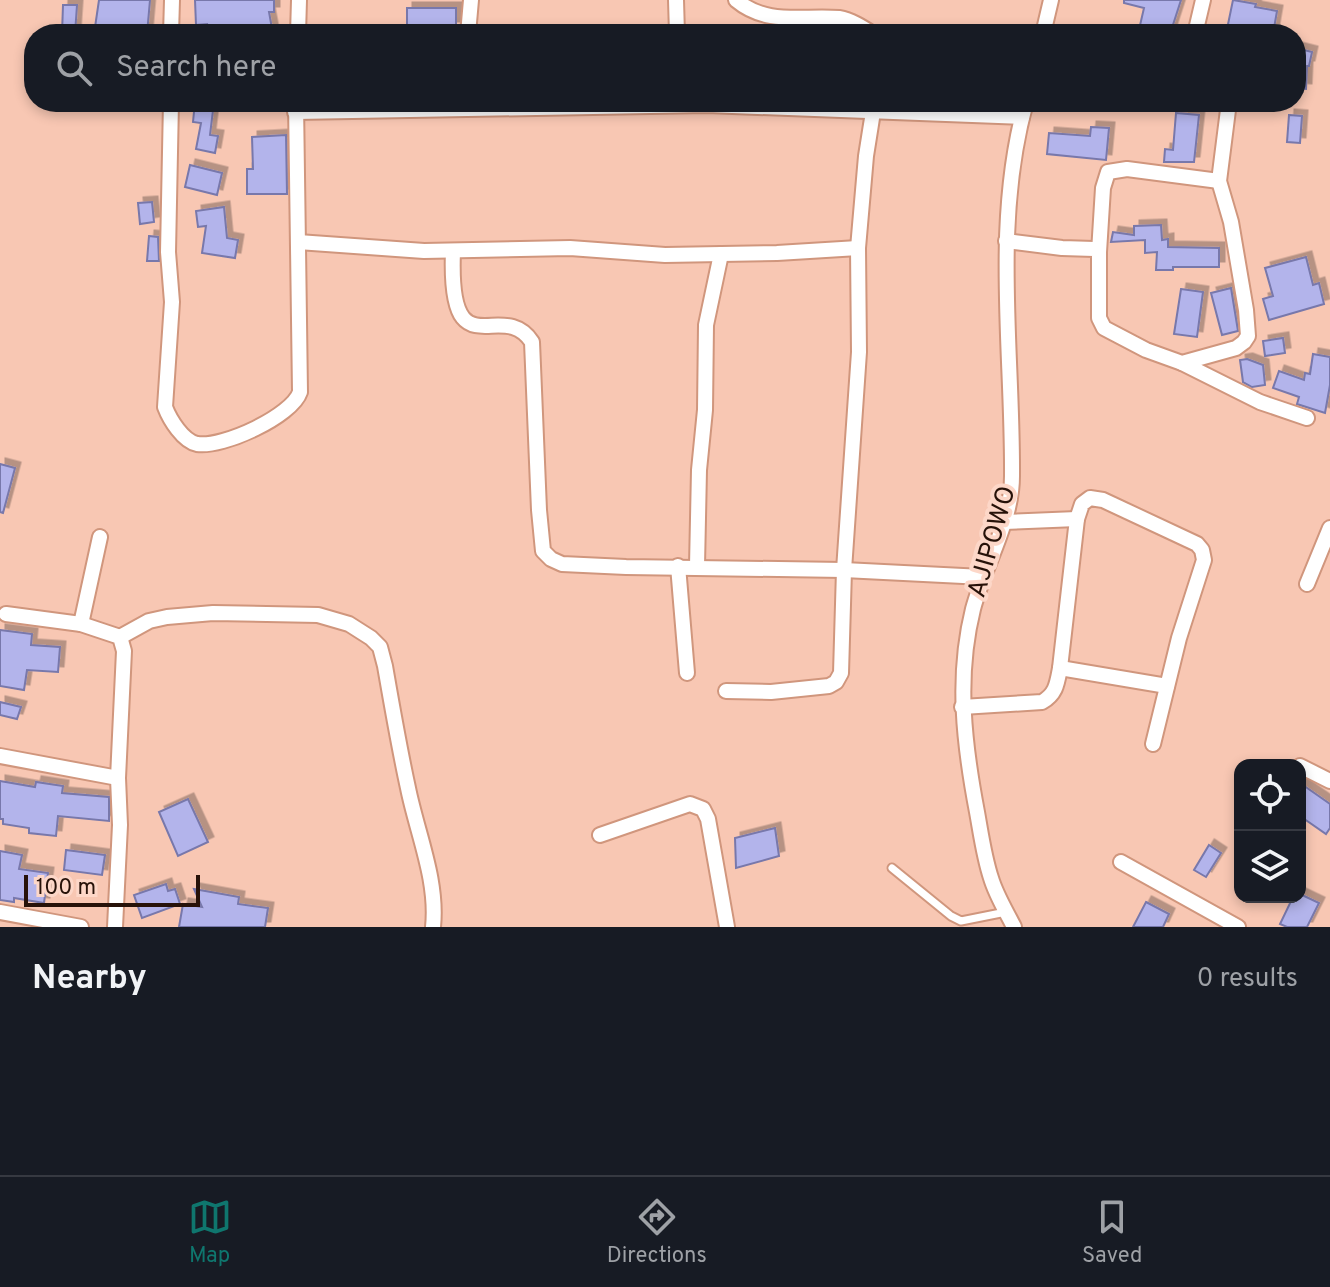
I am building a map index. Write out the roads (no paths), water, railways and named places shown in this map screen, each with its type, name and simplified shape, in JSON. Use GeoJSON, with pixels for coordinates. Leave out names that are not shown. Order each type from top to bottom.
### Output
{"type":"FeatureCollection","features":[{"type":"Feature","properties":{"kind":"street"},"geometry":{"type":"LineString","coordinates":[[171,24],[172,0]]}},
{"type":"Feature","properties":{"kind":"street"},"geometry":{"type":"LineString","coordinates":[[298,24],[299,0]]}},
{"type":"Feature","properties":{"kind":"street"},"geometry":{"type":"LineString","coordinates":[[469,24],[471,0]]}},
{"type":"Feature","properties":{"kind":"street"},"geometry":{"type":"LineString","coordinates":[[676,0],[677,24]]}},
{"type":"Feature","properties":{"kind":"street"},"geometry":{"type":"LineString","coordinates":[[736,0],[746,8],[768,16],[798,20],[840,18],[856,24]]}},
{"type":"Feature","properties":{"kind":"street"},"geometry":{"type":"LineString","coordinates":[[1045,24],[1051,0]]}},
{"type":"Feature","properties":{"kind":"street"},"geometry":{"type":"LineString","coordinates":[[1197,24],[1203,0]]}},
{"type":"Feature","properties":{"kind":"street"},"geometry":{"type":"LineString","coordinates":[[171,112],[168,252],[172,302],[165,407],[168,416],[196,444],[235,436],[262,425],[297,400],[300,392],[296,112]]}},
{"type":"Feature","properties":{"kind":"street"},"geometry":{"type":"LineString","coordinates":[[726,691],[771,692],[829,686],[836,682],[841,673],[844,570],[859,352],[858,248],[873,112],[948,115],[986,112]]}},
{"type":"Feature","properties":{"kind":"street","name":"AJIPOWO"},"geometry":{"type":"LineString","coordinates":[[1014,927],[991,879],[985,858],[962,707],[962,664],[973,610],[1004,522],[1012,478],[1005,269],[1011,187],[1024,112]]}},
{"type":"Feature","properties":{"kind":"street"},"geometry":{"type":"LineString","coordinates":[[1182,363],[1236,348],[1248,336],[1231,222],[1219,181],[1228,112]]}},
{"type":"Feature","properties":{"kind":"street"},"geometry":{"type":"LineString","coordinates":[[1219,181],[1127,169],[1108,172],[1103,188],[1099,252],[1099,318],[1104,328],[1146,350],[1182,363],[1260,402],[1307,418]]}},
{"type":"Feature","properties":{"kind":"street"},"geometry":{"type":"LineString","coordinates":[[1006,241],[1099,252]]}},
{"type":"Feature","properties":{"kind":"street"},"geometry":{"type":"LineString","coordinates":[[298,242],[453,251],[570,248],[652,254],[858,248]]}},
{"type":"Feature","properties":{"kind":"street"},"geometry":{"type":"LineString","coordinates":[[453,251],[453,295],[464,320],[473,326],[516,328],[532,342],[543,551],[551,559],[562,564],[626,567],[844,570],[983,577]]}},
{"type":"Feature","properties":{"kind":"street"},"geometry":{"type":"LineString","coordinates":[[697,566],[706,325],[721,254]]}},
{"type":"Feature","properties":{"kind":"street"},"geometry":{"type":"LineString","coordinates":[[962,707],[1042,702],[1050,698],[1056,689],[1060,668],[1077,519],[1082,504],[1090,498],[1103,500],[1197,544],[1202,550],[1204,560],[1153,744]]}},
{"type":"Feature","properties":{"kind":"street"},"geometry":{"type":"LineString","coordinates":[[1004,522],[1077,519]]}},
{"type":"Feature","properties":{"kind":"street"},"geometry":{"type":"LineString","coordinates":[[1307,584],[1330,528]]}},
{"type":"Feature","properties":{"kind":"street"},"geometry":{"type":"LineString","coordinates":[[81,624],[100,537]]}},
{"type":"Feature","properties":{"kind":"street"},"geometry":{"type":"LineString","coordinates":[[678,566],[687,673]]}},
{"type":"Feature","properties":{"kind":"street"},"geometry":{"type":"LineString","coordinates":[[6,614],[81,624],[120,637],[149,621],[213,613],[318,615],[349,624],[371,638],[380,647],[385,666],[408,789],[435,906],[433,927]]}},
{"type":"Feature","properties":{"kind":"street"},"geometry":{"type":"LineString","coordinates":[[115,927],[124,651],[120,637]]}},
{"type":"Feature","properties":{"kind":"street"},"geometry":{"type":"LineString","coordinates":[[1060,668],[1167,686]]}},
{"type":"Feature","properties":{"kind":"street"},"geometry":{"type":"LineString","coordinates":[[0,756],[118,778]]}},
{"type":"Feature","properties":{"kind":"street"},"geometry":{"type":"LineString","coordinates":[[1306,769],[1330,781]]}},
{"type":"Feature","properties":{"kind":"street"},"geometry":{"type":"LineString","coordinates":[[600,835],[690,804],[703,809],[708,819],[727,927]]}},
{"type":"Feature","properties":{"kind":"street"},"geometry":{"type":"LineString","coordinates":[[1121,862],[1238,927]]}},
{"type":"Feature","properties":{"kind":"street"},"geometry":{"type":"LineString","coordinates":[[0,912],[81,927]]}},
{"type":"Feature","properties":{"kind":"lane"},"geometry":{"type":"LineString","coordinates":[[892,868],[961,921],[1006,912]]}}]}
